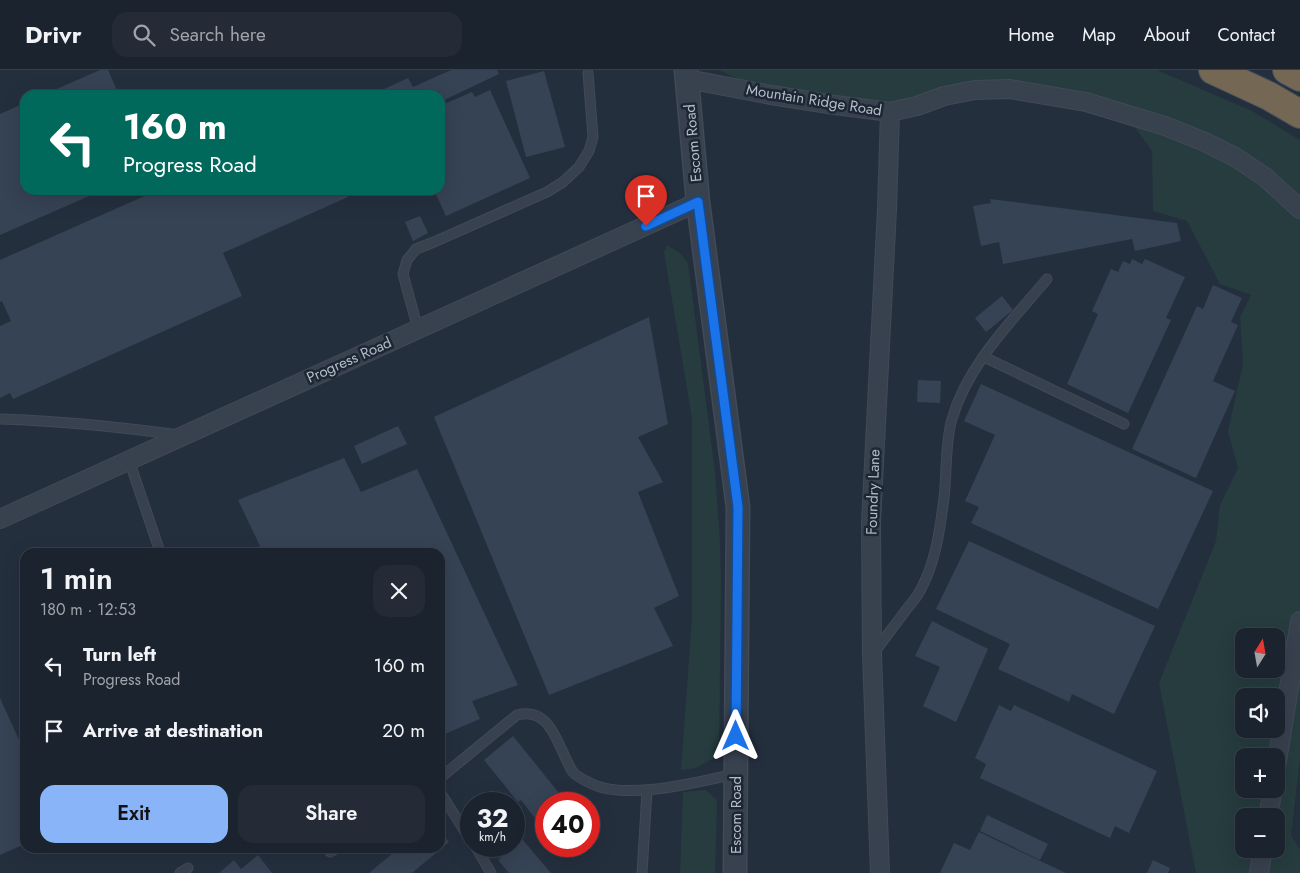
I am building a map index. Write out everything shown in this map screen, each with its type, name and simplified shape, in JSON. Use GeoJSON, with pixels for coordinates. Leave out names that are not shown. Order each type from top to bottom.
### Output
{"type":"FeatureCollection","features":[{"type":"Feature","properties":{"kind":"highway"},"geometry":{"type":"LineString","coordinates":[[1213,70],[1269,96],[1300,114]]}},
{"type":"Feature","properties":{"kind":"highway"},"geometry":{"type":"LineString","coordinates":[[1286,70],[1300,77]]}},
{"type":"Feature","properties":{"kind":"street","name":"Mountain Ridge Road"},"geometry":{"type":"LineString","coordinates":[[686,74],[771,95],[890,112],[917,106],[944,96],[975,90],[1010,89],[1086,102],[1165,126],[1235,157],[1265,177],[1300,209]]}},
{"type":"Feature","properties":{"kind":"street","name":"Escom Road"},"geometry":{"type":"LineString","coordinates":[[686,74],[698,202],[738,507],[735,873]]}},
{"type":"Feature","properties":{"kind":"street","name":"Foundry Lane"},"geometry":{"type":"LineString","coordinates":[[880,873],[872,655],[871,522],[890,112]]}},
{"type":"Feature","properties":{"kind":"street","name":"Progress Road"},"geometry":{"type":"LineString","coordinates":[[0,519],[698,202]]}},
{"type":"Feature","properties":{"kind":"street"},"geometry":{"type":"LineString","coordinates":[[1279,748],[1300,620]]}},
{"type":"Feature","properties":{"kind":"street"},"geometry":{"type":"LineString","coordinates":[[1259,873],[1262,858]]}},
{"type":"Feature","properties":{"kind":"lane"},"geometry":{"type":"LineString","coordinates":[[418,329],[403,274],[408,260],[416,249],[547,192],[563,182],[579,167],[589,151],[593,137],[588,73]]}},
{"type":"Feature","properties":{"kind":"lane"},"geometry":{"type":"LineString","coordinates":[[872,655],[921,590],[931,567],[939,535],[952,420],[962,395],[974,371],[984,357],[1047,279]]}},
{"type":"Feature","properties":{"kind":"lane"},"geometry":{"type":"LineString","coordinates":[[984,357],[1124,424]]}},
{"type":"Feature","properties":{"kind":"lane"},"geometry":{"type":"LineString","coordinates":[[0,419],[115,427],[183,436]]}},
{"type":"Feature","properties":{"kind":"lane"},"geometry":{"type":"LineString","coordinates":[[129,460],[159,548]]}},
{"type":"Feature","properties":{"kind":"lane"},"geometry":{"type":"LineString","coordinates":[[445,774],[517,715],[532,713],[541,717],[550,726],[572,771],[590,783],[610,790],[647,791],[736,774]]}},
{"type":"Feature","properties":{"kind":"lane"},"geometry":{"type":"LineString","coordinates":[[642,873],[647,791]]}},
{"type":"Feature","properties":{"kind":"lane"},"geometry":{"type":"LineString","coordinates":[[445,800],[460,824]]}},
{"type":"Feature","properties":{"kind":"lane"},"geometry":{"type":"LineString","coordinates":[[481,857],[492,873]]}},
{"type":"Feature","properties":{"kind":"green space"},"geometry":{"type":"Polygon","coordinates":[[[719,70],[1157,70],[1252,111],[1300,140],[1300,759],[1291,835],[1300,850],[1300,873],[1196,873],[1159,683],[1216,541],[1220,505],[1238,468],[1228,431],[1243,364],[1240,317],[1251,295],[1220,284],[1187,221],[1153,211],[1152,151],[1125,114],[1010,89],[917,106],[771,95],[719,70]]]}},
{"type":"Feature","properties":{"kind":"green space"},"geometry":{"type":"Polygon","coordinates":[[[667,245],[680,253],[688,263],[715,472],[720,541],[719,755],[696,768],[681,770],[692,618],[692,418],[664,252],[667,245]]]}},
{"type":"Feature","properties":{"kind":"green space"},"geometry":{"type":"Polygon","coordinates":[[[706,790],[717,800],[715,873],[680,873],[683,792],[706,790]]]}},
{"type":"Feature","properties":{"kind":"building"},"geometry":{"type":"Polygon","coordinates":[[[100,70],[108,70],[117,90],[54,90],[100,70]]]}},
{"type":"Feature","properties":{"kind":"building"},"geometry":{"type":"Polygon","coordinates":[[[451,70],[497,70],[499,74],[445,100],[445,90],[382,90],[408,78],[413,87],[451,70]]]}},
{"type":"Feature","properties":{"kind":"building"},"geometry":{"type":"Polygon","coordinates":[[[544,71],[565,147],[526,157],[506,81],[544,71]]]}},
{"type":"Feature","properties":{"kind":"building"},"geometry":{"type":"Polygon","coordinates":[[[490,90],[530,178],[446,216],[436,195],[445,195],[445,104],[472,92],[475,97],[490,90]]]}},
{"type":"Feature","properties":{"kind":"building"},"geometry":{"type":"Polygon","coordinates":[[[20,105],[20,195],[92,195],[0,235],[0,114],[20,105]]]}},
{"type":"Feature","properties":{"kind":"building"},"geometry":{"type":"Polygon","coordinates":[[[147,195],[347,195],[348,197],[223,253],[242,296],[13,399],[10,393],[0,398],[0,326],[11,321],[2,301],[0,302],[0,260],[147,195]]]}},
{"type":"Feature","properties":{"kind":"building"},"geometry":{"type":"Polygon","coordinates":[[[990,199],[1177,223],[1181,241],[1135,251],[1132,239],[1003,264],[999,242],[981,246],[973,206],[991,203],[990,199]]]}},
{"type":"Feature","properties":{"kind":"building"},"geometry":{"type":"Polygon","coordinates":[[[420,216],[428,233],[413,241],[405,222],[420,216]]]}},
{"type":"Feature","properties":{"kind":"building"},"geometry":{"type":"Polygon","coordinates":[[[1132,259],[1142,264],[1145,259],[1185,277],[1166,318],[1171,320],[1128,413],[1067,384],[1098,314],[1092,311],[1111,269],[1118,272],[1123,261],[1130,264],[1132,259]]]}},
{"type":"Feature","properties":{"kind":"building"},"geometry":{"type":"Polygon","coordinates":[[[1213,285],[1242,298],[1231,322],[1238,325],[1213,381],[1235,391],[1196,478],[1132,449],[1197,306],[1203,309],[1213,285]]]}},
{"type":"Feature","properties":{"kind":"building"},"geometry":{"type":"Polygon","coordinates":[[[1002,296],[1013,310],[986,332],[975,318],[1002,296]]]}},
{"type":"Feature","properties":{"kind":"building"},"geometry":{"type":"Polygon","coordinates":[[[649,317],[668,424],[638,437],[663,482],[638,492],[679,596],[654,608],[673,646],[549,695],[434,417],[649,317]]]}},
{"type":"Feature","properties":{"kind":"building"},"geometry":{"type":"Polygon","coordinates":[[[918,380],[941,381],[940,403],[917,402],[918,380]]]}},
{"type":"Feature","properties":{"kind":"building"},"geometry":{"type":"Polygon","coordinates":[[[981,384],[1213,491],[1158,609],[971,523],[979,507],[965,501],[995,435],[964,421],[981,384]]]}},
{"type":"Feature","properties":{"kind":"building"},"geometry":{"type":"Polygon","coordinates":[[[398,426],[407,444],[362,464],[354,446],[398,426]]]}},
{"type":"Feature","properties":{"kind":"building"},"geometry":{"type":"Polygon","coordinates":[[[344,458],[361,492],[417,469],[518,685],[472,701],[480,719],[445,734],[445,548],[254,548],[260,546],[238,500],[344,458]]]}},
{"type":"Feature","properties":{"kind":"building"},"geometry":{"type":"Polygon","coordinates":[[[969,541],[1155,626],[1114,714],[1072,694],[1069,702],[998,669],[1010,644],[936,609],[969,541]]]}},
{"type":"Feature","properties":{"kind":"building"},"geometry":{"type":"Polygon","coordinates":[[[932,621],[988,649],[956,722],[923,706],[940,667],[915,656],[932,621]]]}},
{"type":"Feature","properties":{"kind":"building"},"geometry":{"type":"Polygon","coordinates":[[[0,698],[20,742],[20,846],[0,855],[0,698]]]}},
{"type":"Feature","properties":{"kind":"building"},"geometry":{"type":"Polygon","coordinates":[[[999,705],[1011,711],[1014,705],[1157,771],[1129,833],[1115,826],[1110,838],[980,778],[986,764],[975,758],[999,705]]]}},
{"type":"Feature","properties":{"kind":"building"},"geometry":{"type":"Polygon","coordinates":[[[513,736],[558,792],[535,792],[535,818],[525,805],[525,792],[510,792],[484,760],[513,736]]]}},
{"type":"Feature","properties":{"kind":"building"},"geometry":{"type":"Polygon","coordinates":[[[987,815],[1048,844],[1040,860],[980,831],[987,815]]]}},
{"type":"Feature","properties":{"kind":"building"},"geometry":{"type":"Polygon","coordinates":[[[979,832],[1066,873],[940,873],[954,843],[970,850],[979,832]]]}},
{"type":"Feature","properties":{"kind":"building"},"geometry":{"type":"Polygon","coordinates":[[[445,837],[449,842],[445,845],[445,837]]]}},
{"type":"Feature","properties":{"kind":"building"},"geometry":{"type":"Polygon","coordinates":[[[525,843],[535,854],[535,857],[537,857],[551,873],[509,873],[498,860],[501,857],[525,857],[525,843]]]}},
{"type":"Feature","properties":{"kind":"building"},"geometry":{"type":"Polygon","coordinates":[[[393,853],[436,853],[412,873],[369,873],[393,853]]]}},
{"type":"Feature","properties":{"kind":"building"},"geometry":{"type":"Polygon","coordinates":[[[258,855],[272,873],[219,873],[234,860],[241,869],[258,855]]]}},
{"type":"Feature","properties":{"kind":"building"},"geometry":{"type":"Polygon","coordinates":[[[1153,860],[1170,868],[1168,873],[1147,873],[1153,860]]]}},
{"type":"Feature","properties":{"kind":"route"},"geometry":{"type":"LineString","coordinates":[[646,226],[698,202],[738,507],[736,736]]}}]}
